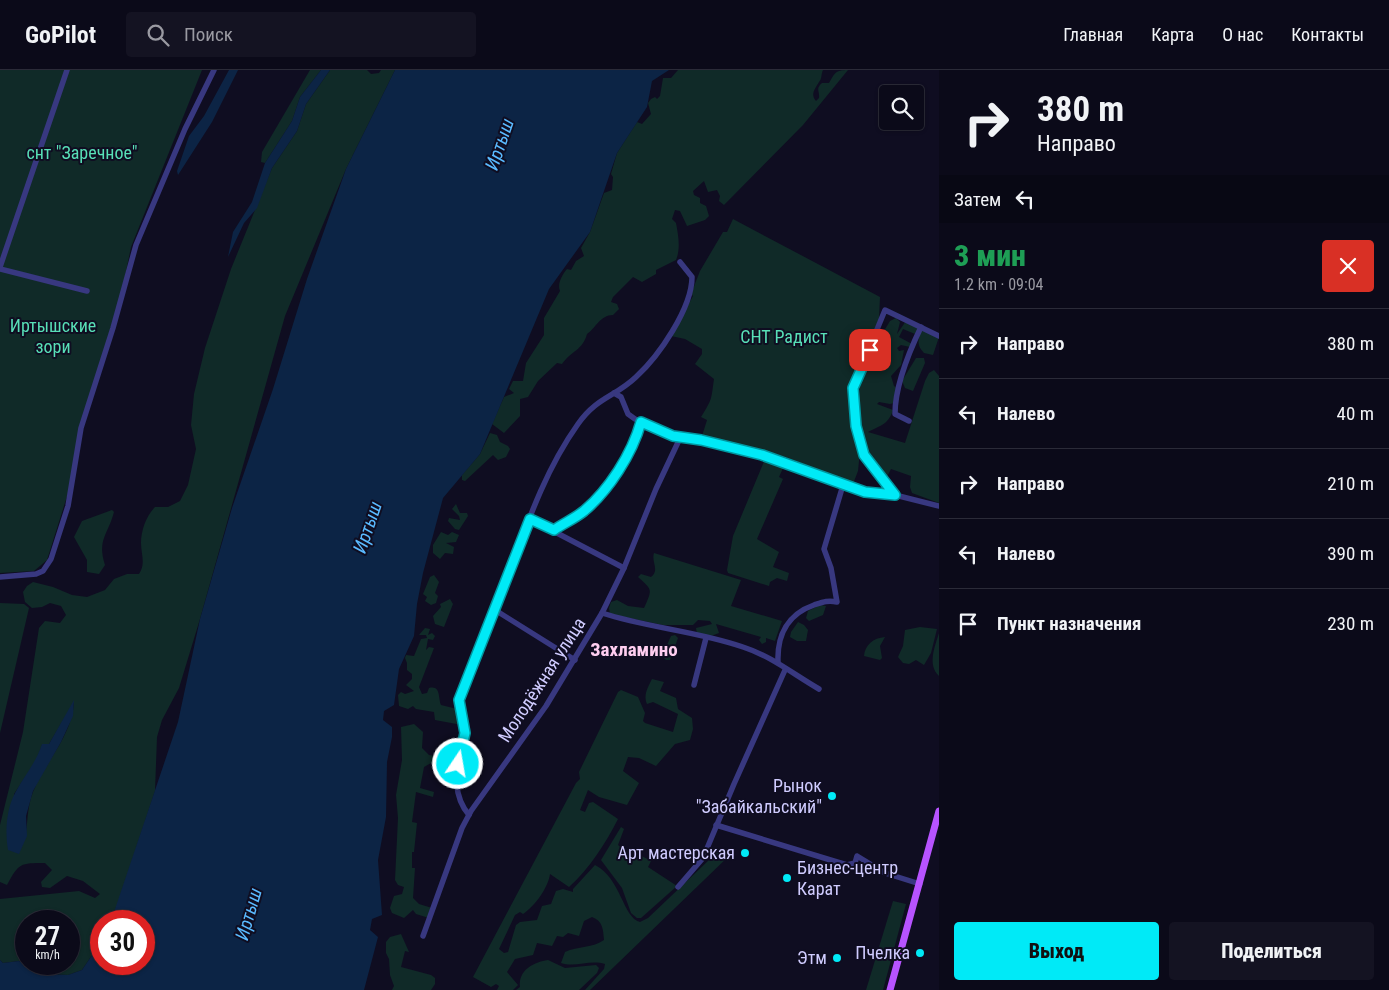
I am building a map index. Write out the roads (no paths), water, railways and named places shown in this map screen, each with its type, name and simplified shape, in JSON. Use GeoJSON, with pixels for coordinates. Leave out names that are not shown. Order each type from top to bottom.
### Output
{"type":"FeatureCollection","features":[{"type":"Feature","properties":{"kind":"main road"},"geometry":{"type":"LineString","coordinates":[[890,990],[939,811]]}},
{"type":"Feature","properties":{"kind":"street"},"geometry":{"type":"LineString","coordinates":[[67,70],[0,268],[87,291]]}},
{"type":"Feature","properties":{"kind":"street"},"geometry":{"type":"LineString","coordinates":[[0,577],[36,574],[43,570],[51,559],[68,506],[81,428],[113,328],[136,245],[185,129],[214,70]]}},
{"type":"Feature","properties":{"kind":"street"},"geometry":{"type":"LineString","coordinates":[[469,815],[457,791],[456,778],[465,733],[459,700],[530,519],[535,499],[546,476],[591,407],[636,377],[667,339],[688,299],[692,276],[680,262]]}},
{"type":"Feature","properties":{"kind":"street"},"geometry":{"type":"LineString","coordinates":[[895,495],[864,455],[856,426],[853,388],[885,310],[939,336]]}},
{"type":"Feature","properties":{"kind":"street"},"geometry":{"type":"LineString","coordinates":[[909,421],[895,414],[895,404],[900,378],[921,327]]}},
{"type":"Feature","properties":{"kind":"street"},"geometry":{"type":"LineString","coordinates":[[614,393],[621,397],[628,414],[673,436],[681,436],[762,455],[843,485],[879,495],[895,495],[939,506]]}},
{"type":"Feature","properties":{"kind":"street"},"geometry":{"type":"LineString","coordinates":[[554,530],[586,509],[610,481],[633,446],[641,422]]}},
{"type":"Feature","properties":{"kind":"street","name":"Молодёжная улица"},"geometry":{"type":"LineString","coordinates":[[423,936],[462,828],[469,815],[546,706],[602,613],[624,568],[656,489],[681,436]]}},
{"type":"Feature","properties":{"kind":"street"},"geometry":{"type":"LineString","coordinates":[[778,662],[779,640],[783,629],[795,614],[828,600],[837,602],[831,568],[824,549],[843,485]]}},
{"type":"Feature","properties":{"kind":"street"},"geometry":{"type":"LineString","coordinates":[[530,519],[624,568]]}},
{"type":"Feature","properties":{"kind":"street"},"geometry":{"type":"LineString","coordinates":[[495,610],[575,660]]}},
{"type":"Feature","properties":{"kind":"street"},"geometry":{"type":"LineString","coordinates":[[602,613],[742,646],[778,662],[785,670],[819,689]]}},
{"type":"Feature","properties":{"kind":"street"},"geometry":{"type":"LineString","coordinates":[[694,685],[706,638]]}},
{"type":"Feature","properties":{"kind":"street"},"geometry":{"type":"LineString","coordinates":[[678,887],[703,858],[785,670]]}},
{"type":"Feature","properties":{"kind":"street"},"geometry":{"type":"LineString","coordinates":[[716,825],[847,865],[855,863],[857,856],[885,873],[920,884]]}},
{"type":"Feature","properties":{"kind":"water"},"geometry":{"type":"Polygon","coordinates":[[[229,70],[238,70],[212,122],[178,175],[177,171],[189,136],[204,116],[229,70]]]}},
{"type":"Feature","properties":{"kind":"water"},"geometry":{"type":"Polygon","coordinates":[[[321,70],[330,70],[306,104],[297,131],[272,168],[257,208],[244,223],[228,257],[233,232],[252,202],[265,163],[292,121],[300,97],[321,70]]]}},
{"type":"Feature","properties":{"kind":"water","name":"Иртыш"},"geometry":{"type":"Polygon","coordinates":[[[395,70],[669,70],[652,81],[647,107],[617,153],[590,232],[549,289],[480,454],[443,498],[423,573],[417,604],[414,636],[399,669],[394,705],[384,711],[383,720],[392,727],[392,737],[387,762],[386,817],[378,860],[382,915],[372,919],[370,930],[378,937],[364,990],[0,990],[0,960],[3,963],[15,962],[15,975],[80,975],[80,971],[90,958],[90,975],[155,975],[155,910],[115,910],[178,722],[200,619],[232,508],[273,389],[307,279],[346,169],[395,70]]]}},
{"type":"Feature","properties":{"kind":"water"},"geometry":{"type":"Polygon","coordinates":[[[74,700],[73,716],[61,742],[33,791],[26,816],[27,836],[19,854],[8,850],[7,821],[12,800],[37,757],[42,744],[49,744],[74,700]]]}},
{"type":"Feature","properties":{"kind":"place","name":"Рынок \"Забайкальский\""},"geometry":{"type":"Point","coordinates":[832,796]}},
{"type":"Feature","properties":{"kind":"place","name":"Арт мастерская"},"geometry":{"type":"Point","coordinates":[745,853]}},
{"type":"Feature","properties":{"kind":"place","name":"Бизнес-центр Карат"},"geometry":{"type":"Point","coordinates":[787,878]}},
{"type":"Feature","properties":{"kind":"place","name":"Пчелка"},"geometry":{"type":"Point","coordinates":[920,953]}},
{"type":"Feature","properties":{"kind":"place","name":"Этм"},"geometry":{"type":"Point","coordinates":[837,958]}},
{"type":"Feature","properties":{"kind":"district","name":"Захламино"},"geometry":{"type":"Point","coordinates":[634,649]}},
{"type":"Feature","properties":{"kind":"park label","name":"снт \"Заречное\""},"geometry":{"type":"Point","coordinates":[82,153]}},
{"type":"Feature","properties":{"kind":"park label","name":"Иртышские зори"},"geometry":{"type":"Point","coordinates":[53,336]}},
{"type":"Feature","properties":{"kind":"park label","name":"СНТ Радист"},"geometry":{"type":"Point","coordinates":[784,337]}}]}
